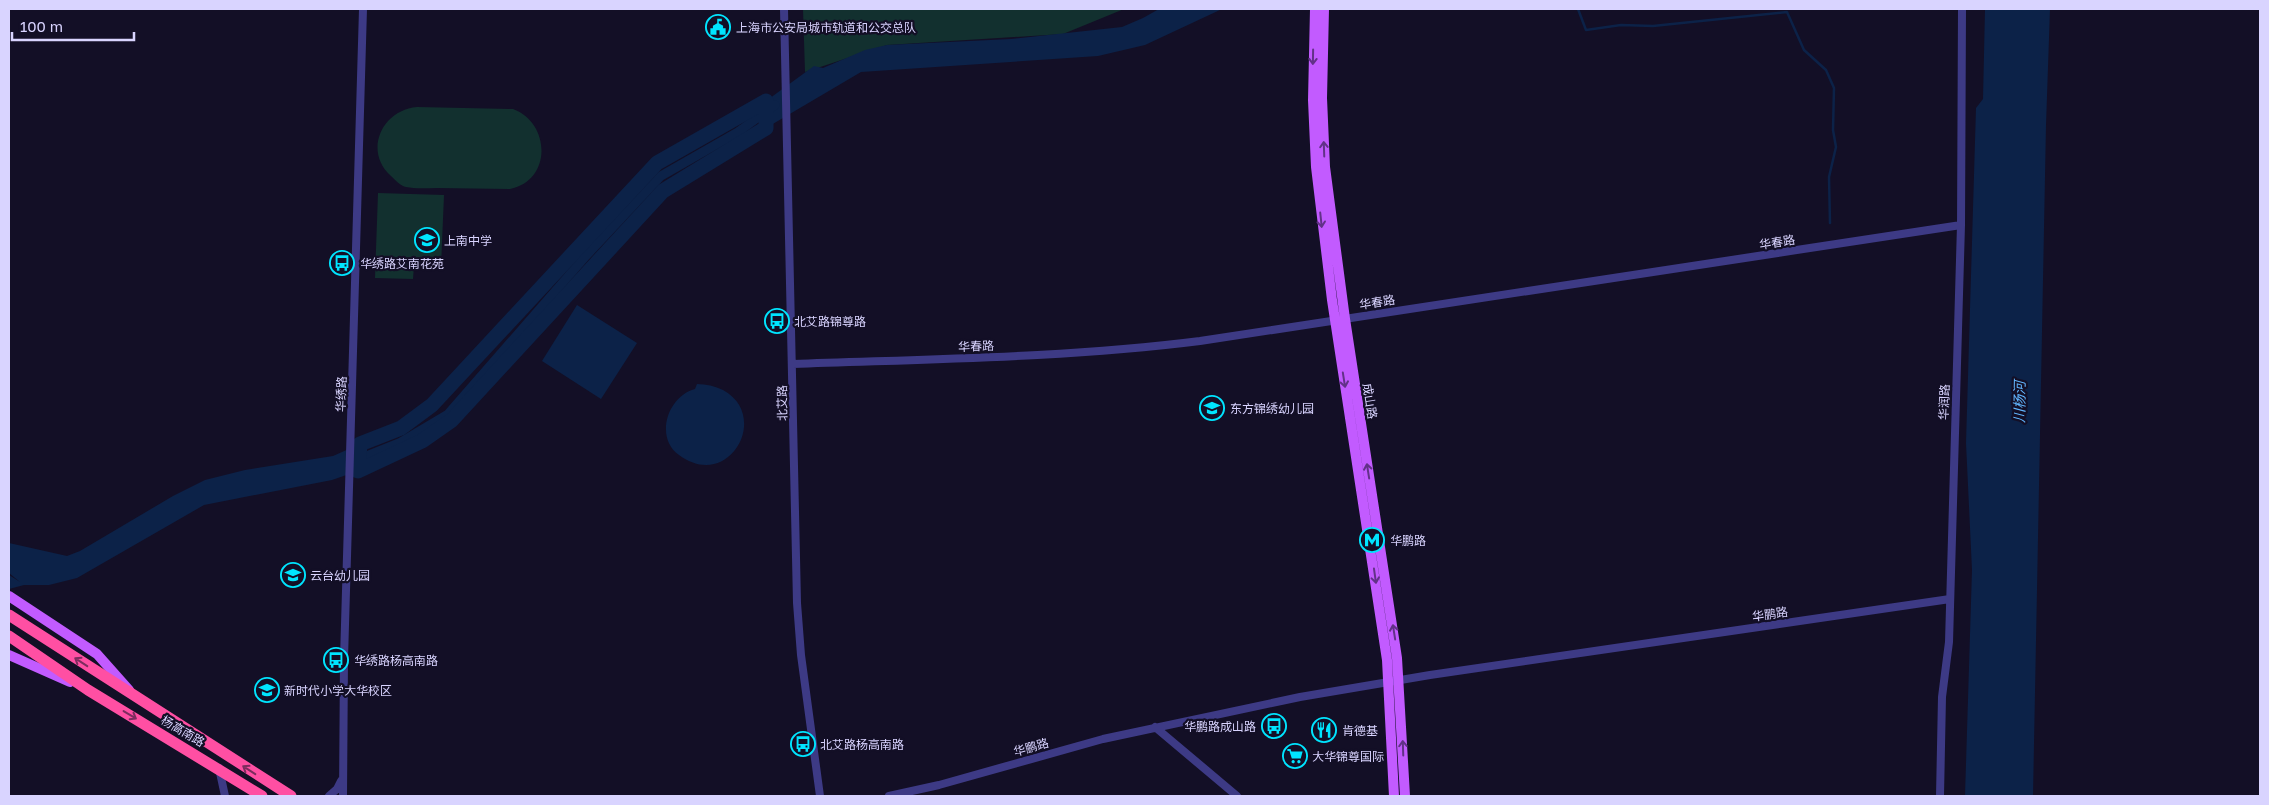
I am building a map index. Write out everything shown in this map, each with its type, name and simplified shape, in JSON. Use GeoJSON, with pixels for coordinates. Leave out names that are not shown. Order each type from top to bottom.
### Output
{"type":"FeatureCollection","features":[{"type":"Feature","properties":{"kind":"highway","name":"杨高南路"},"geometry":{"type":"LineString","coordinates":[[9,615],[290,796]]}},
{"type":"Feature","properties":{"kind":"highway","name":"杨高南路"},"geometry":{"type":"LineString","coordinates":[[9,636],[88,690],[219,768],[262,796]]}},
{"type":"Feature","properties":{"kind":"main road","name":"成山路"},"geometry":{"type":"LineString","coordinates":[[1315,9],[1313,100],[1316,167],[1340,320],[1374,569],[1394,681],[1405,796]]}},
{"type":"Feature","properties":{"kind":"main road","name":"成山路"},"geometry":{"type":"LineString","coordinates":[[1324,9],[1322,98],[1325,167],[1340,320]]}},
{"type":"Feature","properties":{"kind":"main road","name":"杨高南路"},"geometry":{"type":"LineString","coordinates":[[9,596],[97,654],[137,698]]}},
{"type":"Feature","properties":{"kind":"main road","name":"杨高南路"},"geometry":{"type":"LineString","coordinates":[[9,655],[88,690]]}},
{"type":"Feature","properties":{"kind":"main road","name":"成山路"},"geometry":{"type":"LineString","coordinates":[[1394,681],[1394,796]]}},
{"type":"Feature","properties":{"kind":"street","name":"华绣路"},"geometry":{"type":"LineString","coordinates":[[343,796],[350,444],[363,9]]}},
{"type":"Feature","properties":{"kind":"street","name":"北艾路"},"geometry":{"type":"LineString","coordinates":[[784,9],[799,632],[820,796]]}},
{"type":"Feature","properties":{"kind":"street","name":"华润路"},"geometry":{"type":"LineString","coordinates":[[1940,796],[1942,697],[1949,642],[1961,225],[1962,9]]}},
{"type":"Feature","properties":{"kind":"street","name":"华春路"},"geometry":{"type":"LineString","coordinates":[[792,364],[1132,350],[1961,225]]}},
{"type":"Feature","properties":{"kind":"street","name":"华鹏路"},"geometry":{"type":"LineString","coordinates":[[889,796],[939,785],[1103,739],[1300,696],[1950,599]]}},
{"type":"Feature","properties":{"kind":"street"},"geometry":{"type":"LineString","coordinates":[[1155,727],[1237,796]]}},
{"type":"Feature","properties":{"kind":"street"},"geometry":{"type":"LineString","coordinates":[[219,768],[225,796]]}},
{"type":"Feature","properties":{"kind":"street"},"geometry":{"type":"LineString","coordinates":[[329,796],[337,789],[342,779]]}},
{"type":"Feature","properties":{"kind":"green space"},"geometry":{"type":"Polygon","coordinates":[[[803,9],[1124,9],[1063,34],[887,45],[805,72],[803,9]]]}},
{"type":"Feature","properties":{"kind":"green space"},"geometry":{"type":"Polygon","coordinates":[[[417,107],[513,109],[526,116],[540,138],[542,151],[534,175],[524,184],[510,189],[410,188],[400,184],[383,166],[378,155],[380,133],[394,116],[405,110],[417,107]]]}},
{"type":"Feature","properties":{"kind":"green space"},"geometry":{"type":"Polygon","coordinates":[[[378,193],[444,195],[441,267],[414,266],[413,279],[375,278],[378,193]]]}},
{"type":"Feature","properties":{"kind":"water"},"geometry":{"type":"Polygon","coordinates":[[[1159,9],[1222,9],[1145,45],[1098,56],[861,72],[766,128],[766,101],[814,66],[823,68],[865,50],[887,45],[1011,39],[1122,27],[1159,9]]]}},
{"type":"Feature","properties":{"kind":"water","name":"川杨河"},"geometry":{"type":"Polygon","coordinates":[[[1985,9],[2050,9],[2033,796],[1965,796],[1972,570],[1966,443],[1976,108],[1983,99],[1985,9]]]}},
{"type":"Feature","properties":{"kind":"water"},"geometry":{"type":"Polygon","coordinates":[[[577,305],[637,343],[601,399],[542,361],[577,305]]]}},
{"type":"Feature","properties":{"kind":"water"},"geometry":{"type":"Polygon","coordinates":[[[697,384],[717,387],[723,390],[737,402],[743,416],[743,432],[738,446],[728,458],[714,464],[697,464],[679,455],[671,447],[667,438],[666,428],[671,408],[686,393],[695,389],[697,384]]]}},
{"type":"Feature","properties":{"kind":"water"},"geometry":{"type":"Polygon","coordinates":[[[360,444],[358,471],[332,480],[204,505],[77,578],[49,585],[24,585],[9,589],[9,575],[20,582],[9,573],[9,543],[67,556],[80,551],[173,496],[205,480],[245,470],[333,456],[360,444]]]}},
{"type":"Feature","properties":{"kind":"waterway"},"geometry":{"type":"LineString","coordinates":[[1578,9],[1586,30],[1621,25],[1653,26],[1787,12],[1804,50],[1826,70],[1834,88],[1833,130],[1836,147],[1829,177],[1830,223]]}},
{"type":"Feature","properties":{"kind":"waterway"},"geometry":{"type":"LineString","coordinates":[[766,101],[766,128],[663,191],[452,420],[422,441],[358,471],[360,444],[401,428],[432,405],[657,163],[766,101]]}},
{"type":"Feature","properties":{"kind":"waterway"},"geometry":{"type":"LineString","coordinates":[[349,463],[399,443],[448,414],[585,257],[661,176],[738,132],[775,105]]}},
{"type":"Feature","properties":{"kind":"place","name":"上海市公安局城市轨道和公交总队"},"geometry":{"type":"Point","coordinates":[718,27]}},
{"type":"Feature","properties":{"kind":"place","name":"上南中学"},"geometry":{"type":"Point","coordinates":[427,240]}},
{"type":"Feature","properties":{"kind":"place","name":"华绣路艾南花苑"},"geometry":{"type":"Point","coordinates":[342,263]}},
{"type":"Feature","properties":{"kind":"place","name":"北艾路锦尊路"},"geometry":{"type":"Point","coordinates":[777,321]}},
{"type":"Feature","properties":{"kind":"place","name":"东方锦绣幼儿园"},"geometry":{"type":"Point","coordinates":[1212,408]}},
{"type":"Feature","properties":{"kind":"place","name":"华鹏路"},"geometry":{"type":"Point","coordinates":[1372,540]}},
{"type":"Feature","properties":{"kind":"place","name":"云台幼儿园"},"geometry":{"type":"Point","coordinates":[293,575]}},
{"type":"Feature","properties":{"kind":"place","name":"华绣路杨高南路"},"geometry":{"type":"Point","coordinates":[336,660]}},
{"type":"Feature","properties":{"kind":"place","name":"新时代小学大华校区"},"geometry":{"type":"Point","coordinates":[267,690]}},
{"type":"Feature","properties":{"kind":"place","name":"华鹏路成山路"},"geometry":{"type":"Point","coordinates":[1274,726]}},
{"type":"Feature","properties":{"kind":"place","name":"肯德基"},"geometry":{"type":"Point","coordinates":[1324,730]}},
{"type":"Feature","properties":{"kind":"place","name":"北艾路杨高南路"},"geometry":{"type":"Point","coordinates":[803,744]}},
{"type":"Feature","properties":{"kind":"place","name":"大华锦尊国际"},"geometry":{"type":"Point","coordinates":[1295,756]}}]}
